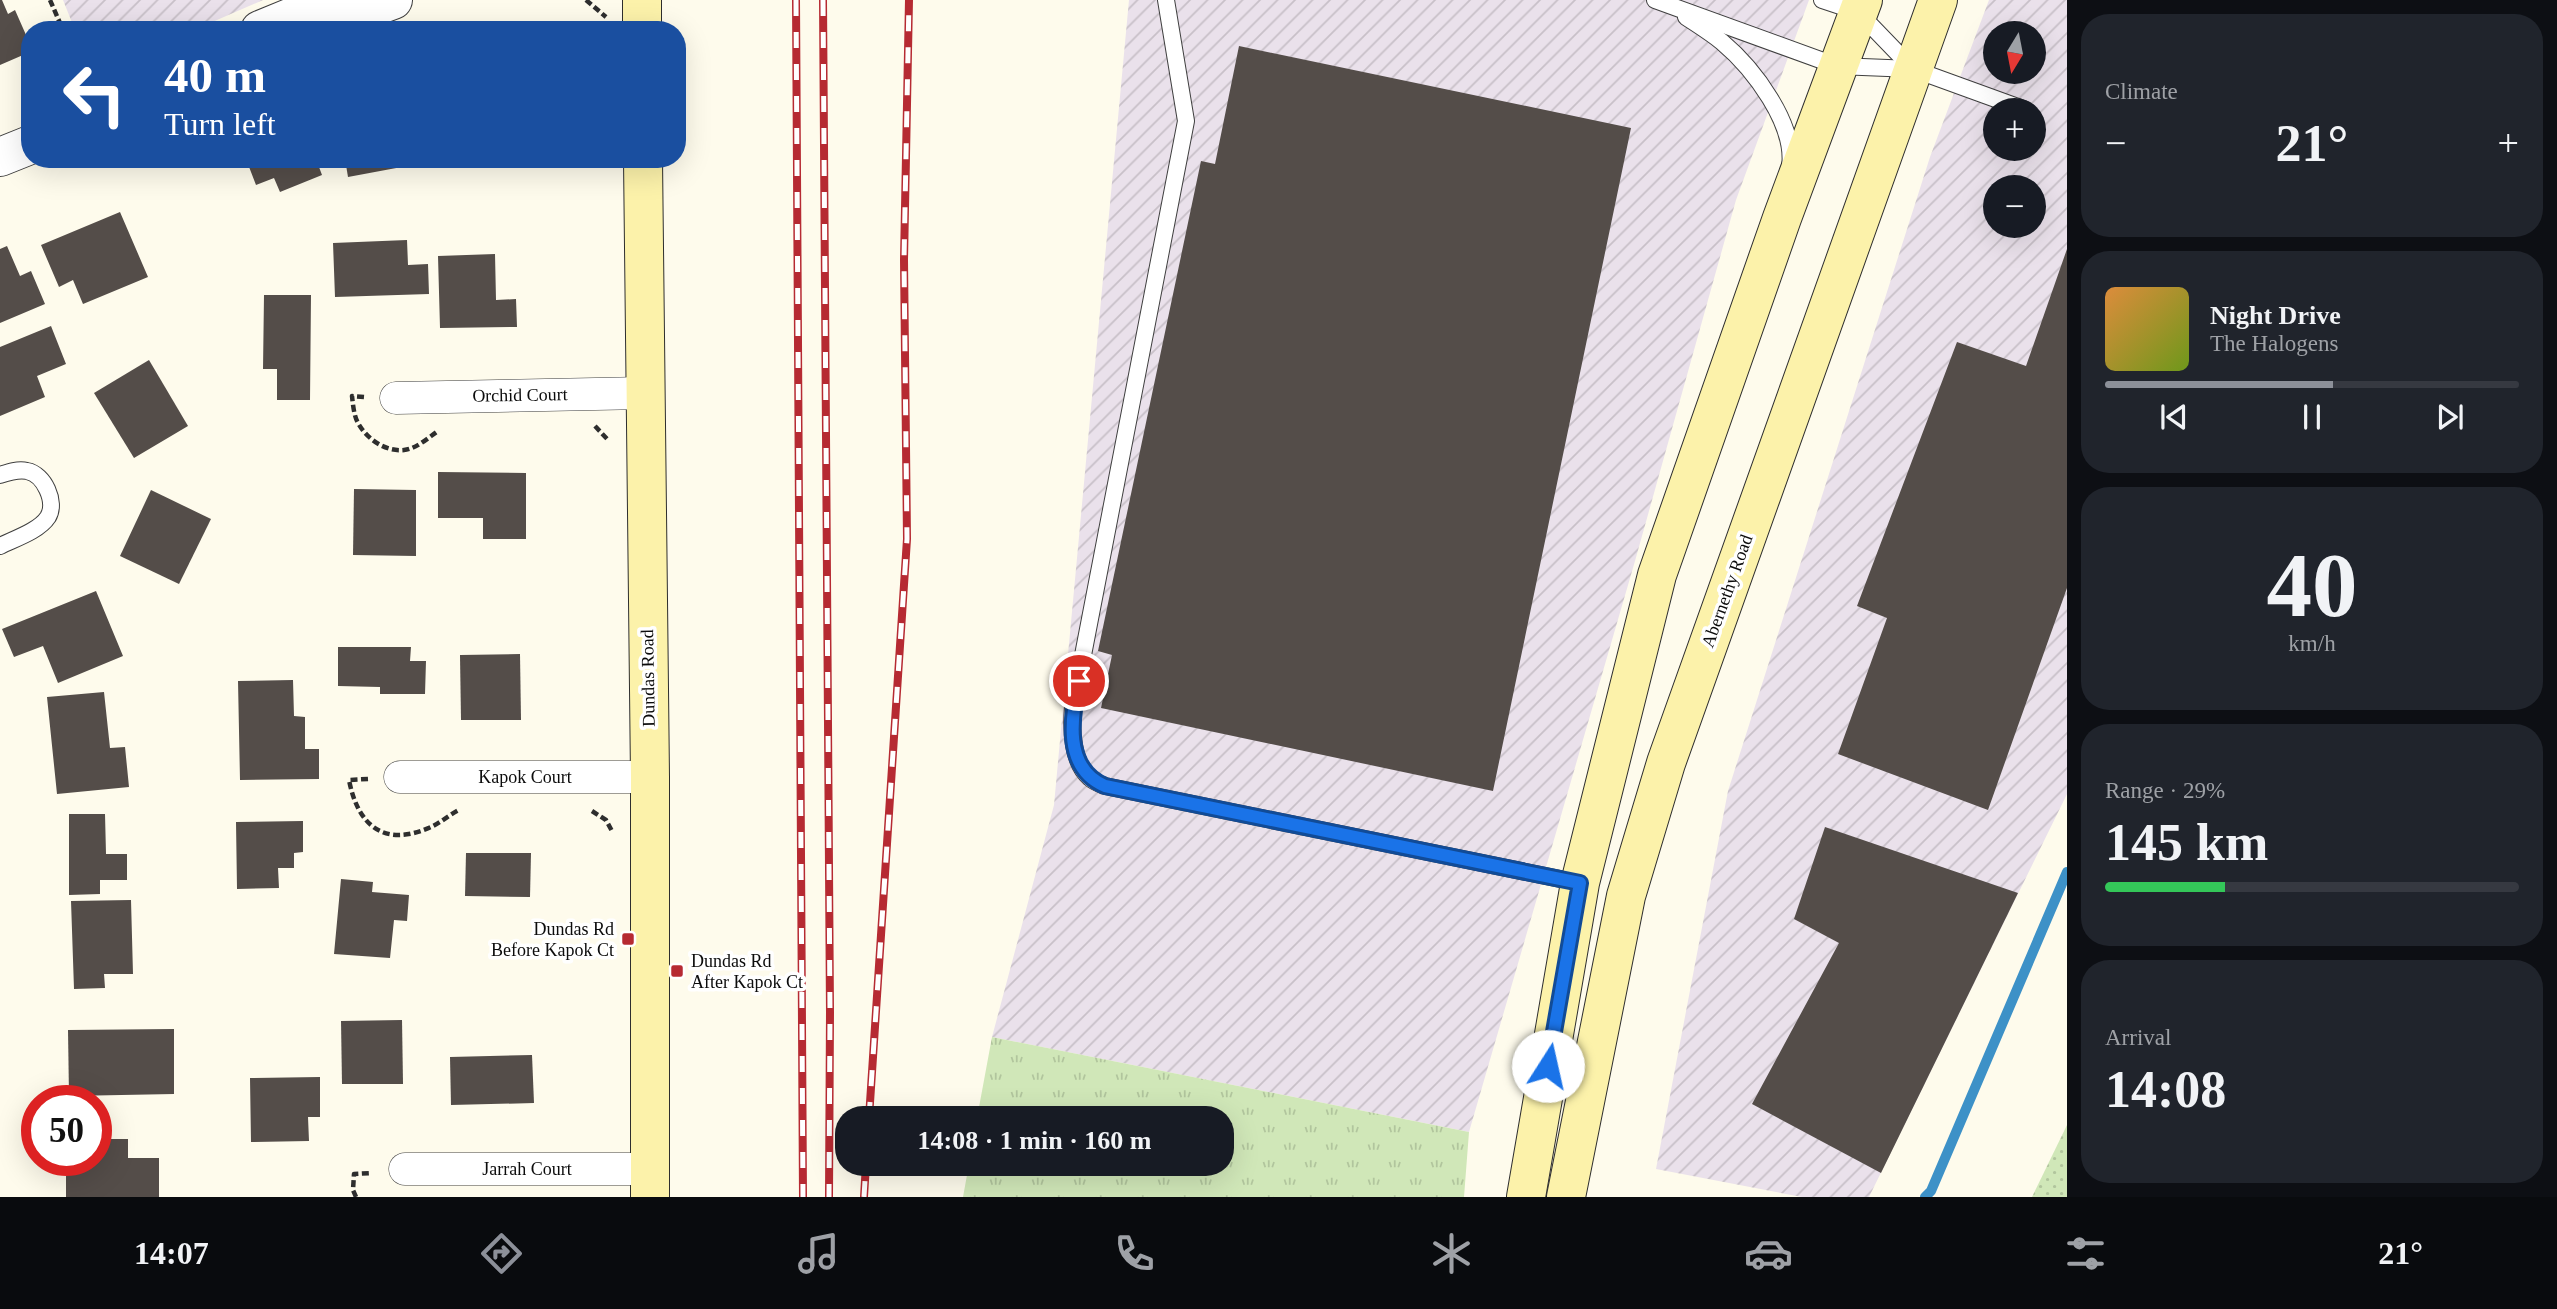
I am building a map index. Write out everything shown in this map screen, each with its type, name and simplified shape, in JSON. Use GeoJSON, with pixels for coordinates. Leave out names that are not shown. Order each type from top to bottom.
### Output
{"type":"FeatureCollection","features":[{"type":"Feature","properties":{"kind":"main road"},"geometry":{"type":"LineString","coordinates":[[629,21],[642,0]]}},
{"type":"Feature","properties":{"kind":"main road","name":"Abernethy Road"},"geometry":{"type":"LineString","coordinates":[[1566,1197],[1626,895],[1654,803],[1938,0]]}},
{"type":"Feature","properties":{"kind":"main road"},"geometry":{"type":"LineString","coordinates":[[1526,1197],[1580,883],[1657,575],[1782,218],[1860,6]]}},
{"type":"Feature","properties":{"kind":"main road","name":"Dundas Road"},"geometry":{"type":"LineString","coordinates":[[643,168],[650,777],[650,1183]]}},
{"type":"Feature","properties":{"kind":"street"},"geometry":{"type":"LineString","coordinates":[[282,21],[333,0]]}},
{"type":"Feature","properties":{"kind":"street"},"geometry":{"type":"LineString","coordinates":[[336,21],[393,0]]}},
{"type":"Feature","properties":{"kind":"street"},"geometry":{"type":"LineString","coordinates":[[0,135],[21,127]]}},
{"type":"Feature","properties":{"kind":"street"},"geometry":{"type":"LineString","coordinates":[[0,157],[21,149]]}},
{"type":"Feature","properties":{"kind":"street","name":"Orchid Court"},"geometry":{"type":"LineString","coordinates":[[396,398],[645,393]]}},
{"type":"Feature","properties":{"kind":"street","name":"Kapok Court"},"geometry":{"type":"LineString","coordinates":[[400,777],[650,777]]}},
{"type":"Feature","properties":{"kind":"street","name":"Jarrah Court"},"geometry":{"type":"LineString","coordinates":[[404,1169],[650,1183]]}},
{"type":"Feature","properties":{"kind":"lane"},"geometry":{"type":"LineString","coordinates":[[1166,0],[1186,121],[1073,708],[1071,729],[1082,770],[1091,780],[1105,786],[1580,883]]}},
{"type":"Feature","properties":{"kind":"lane"},"geometry":{"type":"LineString","coordinates":[[1822,0],[1860,6],[1913,69]]}},
{"type":"Feature","properties":{"kind":"lane"},"geometry":{"type":"LineString","coordinates":[[1661,2],[1837,66],[1913,69],[1991,98]]}},
{"type":"Feature","properties":{"kind":"lane"},"geometry":{"type":"LineString","coordinates":[[1661,2],[1723,43],[1761,84],[1782,119],[1791,158],[1782,218]]}},
{"type":"Feature","properties":{"kind":"lane"},"geometry":{"type":"LineString","coordinates":[[0,475],[17,470],[31,471],[43,482],[51,507],[47,518],[29,532],[0,546]]}},
{"type":"Feature","properties":{"kind":"path"},"geometry":{"type":"LineString","coordinates":[[50,0],[59,21]]}},
{"type":"Feature","properties":{"kind":"path"},"geometry":{"type":"LineString","coordinates":[[586,0],[620,21]]}},
{"type":"Feature","properties":{"kind":"path"},"geometry":{"type":"LineString","coordinates":[[562,395],[561,418],[589,421],[605,436],[611,446]]}},
{"type":"Feature","properties":{"kind":"path"},"geometry":{"type":"LineString","coordinates":[[396,398],[352,396],[356,422],[368,437],[383,447],[405,450],[446,426]]}},
{"type":"Feature","properties":{"kind":"path"},"geometry":{"type":"LineString","coordinates":[[400,777],[349,780],[353,800],[373,828],[392,834],[417,831],[432,827],[469,805]]}},
{"type":"Feature","properties":{"kind":"path"},"geometry":{"type":"LineString","coordinates":[[564,777],[564,806],[592,811],[606,820],[613,831]]}},
{"type":"Feature","properties":{"kind":"shaded area"},"geometry":{"type":"Polygon","coordinates":[[[63,0],[263,0],[215,21],[71,21],[63,0]]]}},
{"type":"Feature","properties":{"kind":"shaded area"},"geometry":{"type":"Polygon","coordinates":[[[1129,0],[1809,0],[1736,200],[1635,561],[1469,1132],[992,1037],[1054,805],[1129,0]]]}},
{"type":"Feature","properties":{"kind":"shaded area"},"geometry":{"type":"Polygon","coordinates":[[[1989,0],[2067,0],[2067,794],[1869,1197],[1802,1197],[1656,1169],[1728,791],[1930,157],[1989,0]]]}},
{"type":"Feature","properties":{"kind":"green space"},"geometry":{"type":"Polygon","coordinates":[[[992,1037],[1469,1132],[1464,1197],[963,1197],[967,1176],[1234,1176],[1234,1106],[979,1106],[992,1037]]]}},
{"type":"Feature","properties":{"kind":"green space"},"geometry":{"type":"Polygon","coordinates":[[[2067,1125],[2067,1197],[2032,1197],[2067,1125]]]}},
{"type":"Feature","properties":{"kind":"building"},"geometry":{"type":"Polygon","coordinates":[[[2,0],[8,14],[15,10],[21,24],[21,56],[0,65],[2,0]]]}},
{"type":"Feature","properties":{"kind":"building"},"geometry":{"type":"Polygon","coordinates":[[[1239,46],[1631,128],[1493,791],[1101,708],[1112,655],[1098,651],[1201,161],[1215,164],[1239,46]]]}},
{"type":"Feature","properties":{"kind":"building"},"geometry":{"type":"Polygon","coordinates":[[[249,168],[319,168],[322,175],[280,192],[274,178],[256,185],[249,168]]]}},
{"type":"Feature","properties":{"kind":"building"},"geometry":{"type":"Polygon","coordinates":[[[346,168],[396,168],[348,177],[346,168]]]}},
{"type":"Feature","properties":{"kind":"building"},"geometry":{"type":"Polygon","coordinates":[[[120,212],[148,277],[83,304],[73,280],[59,287],[41,245],[120,212]]]}},
{"type":"Feature","properties":{"kind":"building"},"geometry":{"type":"Polygon","coordinates":[[[407,240],[408,265],[428,264],[429,294],[335,297],[333,243],[407,240]]]}},
{"type":"Feature","properties":{"kind":"building"},"geometry":{"type":"Polygon","coordinates":[[[7,246],[20,276],[31,271],[45,304],[0,323],[0,249],[7,246]]]}},
{"type":"Feature","properties":{"kind":"building"},"geometry":{"type":"Polygon","coordinates":[[[2067,249],[2067,588],[1988,810],[1838,754],[1887,618],[1857,606],[1957,342],[2026,366],[2067,249]]]}},
{"type":"Feature","properties":{"kind":"building"},"geometry":{"type":"Polygon","coordinates":[[[495,254],[496,300],[516,299],[517,327],[440,328],[438,256],[495,254]]]}},
{"type":"Feature","properties":{"kind":"building"},"geometry":{"type":"Polygon","coordinates":[[[264,295],[311,295],[310,400],[277,400],[277,369],[263,369],[264,295]]]}},
{"type":"Feature","properties":{"kind":"building"},"geometry":{"type":"Polygon","coordinates":[[[51,326],[66,364],[37,376],[45,397],[0,416],[0,347],[51,326]]]}},
{"type":"Feature","properties":{"kind":"building"},"geometry":{"type":"Polygon","coordinates":[[[149,360],[188,426],[134,458],[94,393],[149,360]]]}},
{"type":"Feature","properties":{"kind":"building"},"geometry":{"type":"Polygon","coordinates":[[[438,472],[526,473],[526,539],[483,539],[483,518],[438,518],[438,472]]]}},
{"type":"Feature","properties":{"kind":"building"},"geometry":{"type":"Polygon","coordinates":[[[354,489],[416,490],[416,556],[353,555],[354,489]]]}},
{"type":"Feature","properties":{"kind":"building"},"geometry":{"type":"Polygon","coordinates":[[[151,490],[211,519],[179,584],[120,556],[151,490]]]}},
{"type":"Feature","properties":{"kind":"building"},"geometry":{"type":"Polygon","coordinates":[[[96,591],[123,656],[58,683],[43,646],[14,657],[2,629],[96,591]]]}},
{"type":"Feature","properties":{"kind":"building"},"geometry":{"type":"Polygon","coordinates":[[[338,647],[411,647],[410,661],[426,661],[425,694],[380,694],[380,687],[338,686],[338,647]]]}},
{"type":"Feature","properties":{"kind":"building"},"geometry":{"type":"Polygon","coordinates":[[[520,654],[521,720],[461,720],[460,655],[520,654]]]}},
{"type":"Feature","properties":{"kind":"building"},"geometry":{"type":"Polygon","coordinates":[[[293,680],[294,716],[305,717],[305,749],[319,749],[319,779],[240,780],[238,681],[293,680]]]}},
{"type":"Feature","properties":{"kind":"building"},"geometry":{"type":"Polygon","coordinates":[[[104,692],[110,748],[125,747],[129,787],[57,794],[47,697],[104,692]]]}},
{"type":"Feature","properties":{"kind":"building"},"geometry":{"type":"Polygon","coordinates":[[[69,814],[105,814],[106,854],[127,854],[127,880],[100,880],[100,894],[69,895],[69,814]]]}},
{"type":"Feature","properties":{"kind":"building"},"geometry":{"type":"Polygon","coordinates":[[[303,821],[303,852],[294,853],[294,868],[278,868],[279,888],[237,889],[236,822],[303,821]]]}},
{"type":"Feature","properties":{"kind":"building"},"geometry":{"type":"Polygon","coordinates":[[[1825,827],[2018,893],[1881,1173],[1752,1104],[1839,943],[1794,919],[1825,827]]]}},
{"type":"Feature","properties":{"kind":"building"},"geometry":{"type":"Polygon","coordinates":[[[466,853],[531,853],[530,897],[465,896],[466,853]]]}},
{"type":"Feature","properties":{"kind":"building"},"geometry":{"type":"Polygon","coordinates":[[[341,879],[373,882],[372,892],[409,895],[407,921],[394,920],[390,958],[334,954],[341,879]]]}},
{"type":"Feature","properties":{"kind":"building"},"geometry":{"type":"Polygon","coordinates":[[[131,900],[133,974],[104,974],[105,988],[74,989],[71,901],[131,900]]]}},
{"type":"Feature","properties":{"kind":"building"},"geometry":{"type":"Polygon","coordinates":[[[402,1020],[403,1084],[342,1084],[341,1021],[402,1020]]]}},
{"type":"Feature","properties":{"kind":"building"},"geometry":{"type":"Polygon","coordinates":[[[174,1029],[174,1094],[112,1095],[112,1085],[69,1085],[68,1030],[174,1029]]]}},
{"type":"Feature","properties":{"kind":"building"},"geometry":{"type":"Polygon","coordinates":[[[532,1055],[534,1103],[451,1105],[450,1057],[532,1055]]]}},
{"type":"Feature","properties":{"kind":"building"},"geometry":{"type":"Polygon","coordinates":[[[320,1077],[320,1117],[308,1117],[309,1141],[251,1142],[250,1078],[320,1077]]]}},
{"type":"Feature","properties":{"kind":"building"},"geometry":{"type":"Polygon","coordinates":[[[112,1139],[128,1139],[128,1158],[159,1158],[159,1197],[66,1197],[66,1176],[112,1176],[112,1139]]]}},
{"type":"Feature","properties":{"kind":"waterway"},"geometry":{"type":"LineString","coordinates":[[1925,1197],[1931,1191],[2067,872]]}},
{"type":"Feature","properties":{"kind":"railway"},"geometry":{"type":"LineString","coordinates":[[796,0],[803,1197]]}},
{"type":"Feature","properties":{"kind":"railway"},"geometry":{"type":"LineString","coordinates":[[823,0],[829,1197]]}},
{"type":"Feature","properties":{"kind":"railway"},"geometry":{"type":"LineString","coordinates":[[870,1106],[907,539],[904,260],[909,0]]}},
{"type":"Feature","properties":{"kind":"railway"},"geometry":{"type":"LineString","coordinates":[[864,1197],[865,1176]]}},
{"type":"Feature","properties":{"kind":"place","name":"Dundas Rd Before Kapok Ct"},"geometry":{"type":"Point","coordinates":[628,939]}},
{"type":"Feature","properties":{"kind":"place","name":"Dundas Rd After Kapok Ct"},"geometry":{"type":"Point","coordinates":[677,971]}},
{"type":"Feature","properties":{"kind":"route"},"geometry":{"type":"LineString","coordinates":[[1079,681],[1071,729],[1082,770],[1091,780],[1105,786],[1580,883],[1548,1066]]}}]}
